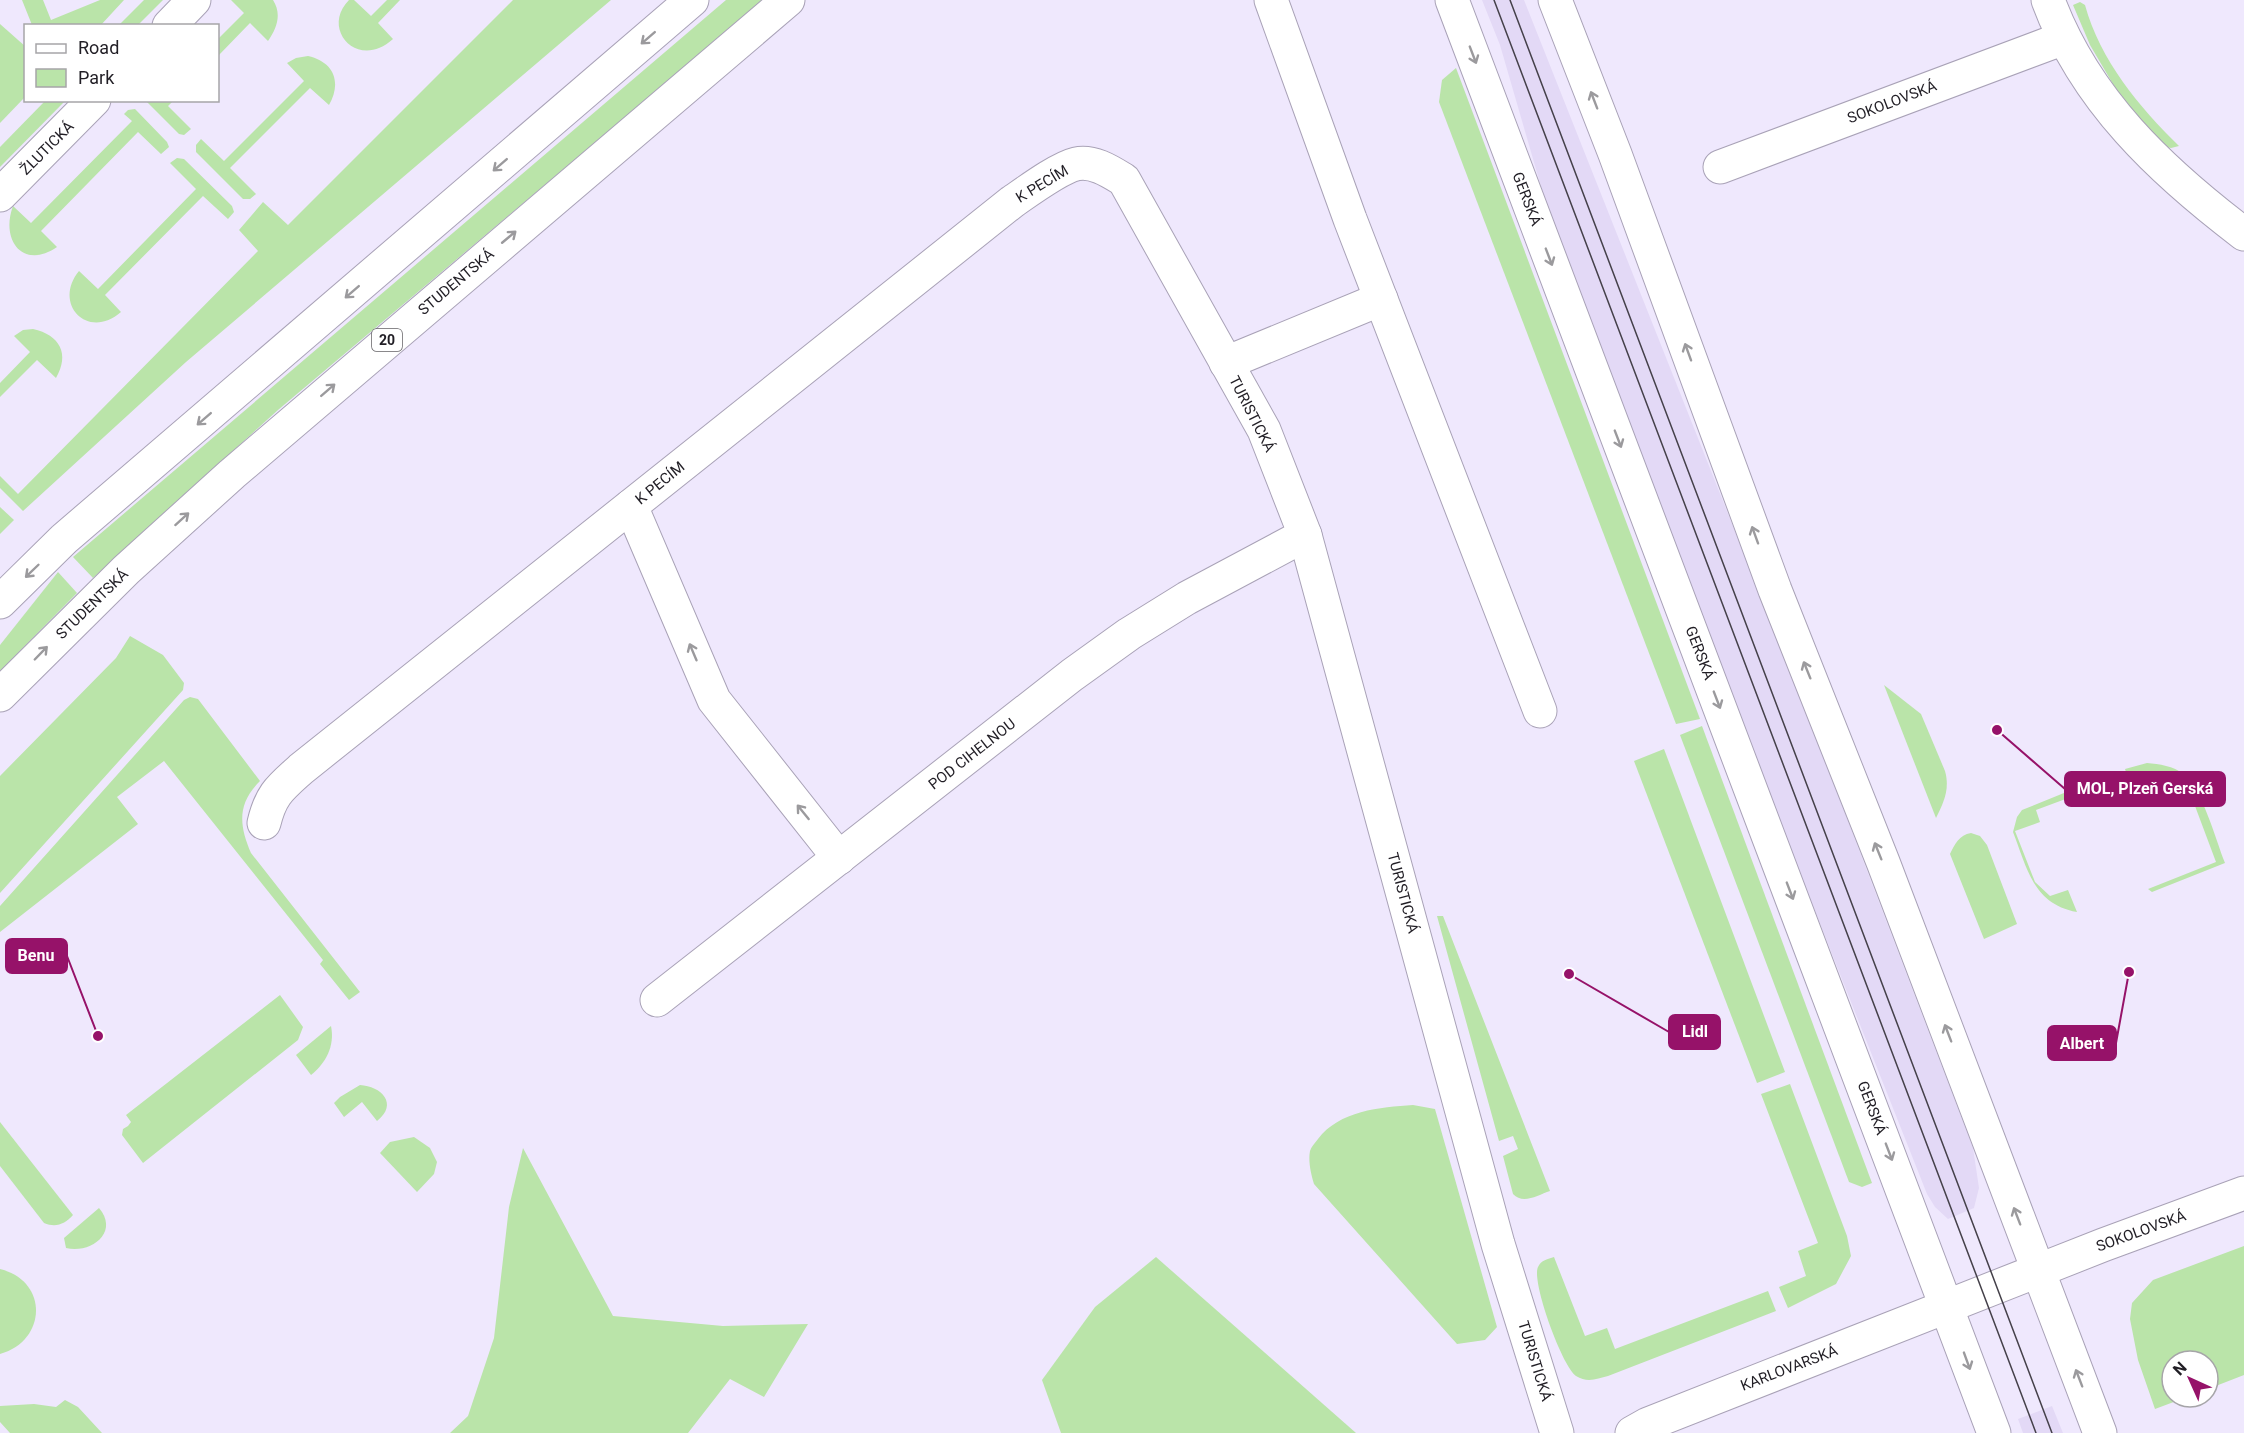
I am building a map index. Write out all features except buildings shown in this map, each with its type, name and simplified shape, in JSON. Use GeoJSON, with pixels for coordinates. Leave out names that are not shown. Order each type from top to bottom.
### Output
{"type":"FeatureCollection","features":[{"type":"Feature","properties":{"kind":"street"},"geometry":{"type":"LineString","coordinates":[[171,24],[194,0]]}},
{"type":"Feature","properties":{"kind":"street"},"geometry":{"type":"LineString","coordinates":[[0,602],[64,539],[692,0]]}},
{"type":"Feature","properties":{"kind":"street","name":"STUDENTSKÁ"},"geometry":{"type":"LineString","coordinates":[[0,695],[126,570],[232,474],[788,0]]}},
{"type":"Feature","properties":{"kind":"street"},"geometry":{"type":"LineString","coordinates":[[1271,0],[1381,299],[1539,711]]}},
{"type":"Feature","properties":{"kind":"street","name":"GERSKÁ"},"geometry":{"type":"LineString","coordinates":[[1452,0],[1947,1306]]}},
{"type":"Feature","properties":{"kind":"street"},"geometry":{"type":"LineString","coordinates":[[1555,0],[1619,165],[1775,590],[1887,872],[2100,1433]]}},
{"type":"Feature","properties":{"kind":"street"},"geometry":{"type":"LineString","coordinates":[[2048,0],[2064,38],[2085,75],[2133,138],[2197,198],[2244,234]]}},
{"type":"Feature","properties":{"kind":"street","name":"SOKOLOVSKÁ"},"geometry":{"type":"LineString","coordinates":[[1720,167],[2064,38]]}},
{"type":"Feature","properties":{"kind":"street","name":"ŽLUTICKÁ"},"geometry":{"type":"LineString","coordinates":[[0,195],[92,102]]}},
{"type":"Feature","properties":{"kind":"street","name":"TURISTICKÁ"},"geometry":{"type":"LineString","coordinates":[[1077,164],[1102,167],[1124,180],[1264,430],[1305,535],[1498,1244],[1557,1433]]}},
{"type":"Feature","properties":{"kind":"street","name":"K PECÍM"},"geometry":{"type":"LineString","coordinates":[[264,823],[268,807],[276,792],[301,769],[1012,202],[1044,180],[1077,164]]}},
{"type":"Feature","properties":{"kind":"street","name":"TURISTICKÁ"},"geometry":{"type":"LineString","coordinates":[[1226,363],[1381,299]]}},
{"type":"Feature","properties":{"kind":"street"},"geometry":{"type":"LineString","coordinates":[[631,506],[714,700],[839,858]]}},
{"type":"Feature","properties":{"kind":"street","name":"POD CIHELNOU"},"geometry":{"type":"LineString","coordinates":[[657,1000],[1072,675],[1129,634],[1187,598],[1305,535]]}},
{"type":"Feature","properties":{"kind":"street","name":"SOKOLOVSKÁ"},"geometry":{"type":"LineString","coordinates":[[2038,1270],[2244,1193]]}},
{"type":"Feature","properties":{"kind":"street","name":"KARLOVARSKÁ"},"geometry":{"type":"LineString","coordinates":[[1632,1433],[1648,1424],[2038,1270]]}},
{"type":"Feature","properties":{"kind":"street"},"geometry":{"type":"LineString","coordinates":[[1947,1306],[1994,1433]]}},
{"type":"Feature","properties":{"kind":"shaded area"},"geometry":{"type":"Polygon","coordinates":[[[1482,0],[1524,0],[1798,690],[1973,1148],[1979,1188],[1974,1208],[1948,1219],[1935,1207],[1927,1194],[1735,709],[1553,228],[1500,45],[1482,0]]]}},
{"type":"Feature","properties":{"kind":"shaded area"},"geometry":{"type":"Polygon","coordinates":[[[2052,1406],[2063,1433],[2023,1433],[2018,1419],[2052,1406]]]}},
{"type":"Feature","properties":{"kind":"green space"},"geometry":{"type":"Polygon","coordinates":[[[22,0],[43,0],[51,20],[100,0],[124,0],[102,24],[32,24],[22,0]]]}},
{"type":"Feature","properties":{"kind":"green space"},"geometry":{"type":"Polygon","coordinates":[[[144,0],[163,0],[139,24],[120,24],[144,0]]]}},
{"type":"Feature","properties":{"kind":"green space"},"geometry":{"type":"Polygon","coordinates":[[[231,0],[273,0],[278,16],[274,31],[268,41],[250,23],[219,55],[219,38],[244,13],[231,0]]]}},
{"type":"Feature","properties":{"kind":"green space"},"geometry":{"type":"Polygon","coordinates":[[[349,0],[354,0],[371,16],[387,0],[400,0],[378,23],[393,39],[380,48],[367,50],[356,48],[347,42],[341,34],[339,23],[341,11],[349,0]]]}},
{"type":"Feature","properties":{"kind":"green space"},"geometry":{"type":"Polygon","coordinates":[[[513,0],[611,0],[186,362],[23,511],[0,488],[0,476],[18,494],[258,251],[239,230],[263,202],[288,225],[513,0]]]}},
{"type":"Feature","properties":{"kind":"green space"},"geometry":{"type":"Polygon","coordinates":[[[726,0],[764,0],[278,410],[93,578],[73,557],[726,0]]]}},
{"type":"Feature","properties":{"kind":"green space"},"geometry":{"type":"Polygon","coordinates":[[[2080,2],[2085,5],[2100,45],[2123,82],[2179,146],[2171,148],[2161,146],[2120,96],[2090,45],[2073,5],[2080,2]]]}},
{"type":"Feature","properties":{"kind":"green space"},"geometry":{"type":"Polygon","coordinates":[[[0,24],[24,45],[24,98],[0,123],[0,24]]]}},
{"type":"Feature","properties":{"kind":"green space"},"geometry":{"type":"Polygon","coordinates":[[[308,56],[324,63],[333,74],[335,88],[333,97],[329,105],[310,88],[230,168],[256,194],[250,199],[243,199],[196,152],[196,145],[201,139],[224,161],[304,81],[287,63],[296,58],[308,56]]]}},
{"type":"Feature","properties":{"kind":"green space"},"geometry":{"type":"Polygon","coordinates":[[[1456,68],[1700,719],[1676,724],[1439,102],[1442,80],[1456,68]]]}},
{"type":"Feature","properties":{"kind":"green space"},"geometry":{"type":"Polygon","coordinates":[[[44,102],[64,102],[0,167],[0,147],[44,102]]]}},
{"type":"Feature","properties":{"kind":"green space"},"geometry":{"type":"Polygon","coordinates":[[[147,102],[172,102],[168,106],[191,129],[184,135],[179,134],[147,102]]]}},
{"type":"Feature","properties":{"kind":"green space"},"geometry":{"type":"Polygon","coordinates":[[[135,109],[167,142],[169,147],[161,154],[138,132],[41,231],[57,247],[34,255],[18,248],[10,230],[13,206],[31,223],[132,121],[124,114],[128,110],[135,109]]]}},
{"type":"Feature","properties":{"kind":"green space"},"geometry":{"type":"Polygon","coordinates":[[[177,158],[184,159],[232,206],[234,212],[228,219],[203,196],[105,295],[121,312],[109,320],[97,322],[86,320],[78,315],[72,306],[70,295],[72,283],[79,271],[98,289],[196,189],[170,163],[177,158]]]}},
{"type":"Feature","properties":{"kind":"green space"},"geometry":{"type":"Polygon","coordinates":[[[33,329],[50,336],[60,347],[62,361],[56,378],[37,360],[0,397],[0,383],[30,352],[14,336],[23,330],[33,329]]]}},
{"type":"Feature","properties":{"kind":"green space"},"geometry":{"type":"Polygon","coordinates":[[[0,507],[14,520],[0,534],[0,507]]]}},
{"type":"Feature","properties":{"kind":"green space"},"geometry":{"type":"Polygon","coordinates":[[[58,572],[77,593],[0,671],[0,645],[58,572]]]}},
{"type":"Feature","properties":{"kind":"green space"},"geometry":{"type":"Polygon","coordinates":[[[130,636],[163,655],[184,683],[183,690],[0,893],[0,776],[116,658],[130,636]]]}},
{"type":"Feature","properties":{"kind":"green space"},"geometry":{"type":"Polygon","coordinates":[[[1884,685],[1921,714],[1945,771],[1947,784],[1945,795],[1936,818],[1884,685]]]}},
{"type":"Feature","properties":{"kind":"green space"},"geometry":{"type":"Polygon","coordinates":[[[190,697],[198,699],[260,781],[247,798],[242,815],[244,833],[251,853],[360,992],[349,1000],[320,964],[323,960],[164,761],[117,797],[138,824],[0,932],[0,906],[184,700],[190,697]]]}},
{"type":"Feature","properties":{"kind":"green space"},"geometry":{"type":"Polygon","coordinates":[[[1702,726],[1872,1183],[1862,1187],[1849,1182],[1680,735],[1702,726]]]}},
{"type":"Feature","properties":{"kind":"green space"},"geometry":{"type":"Polygon","coordinates":[[[1664,749],[1785,1072],[1757,1083],[1634,761],[1664,749]]]}},
{"type":"Feature","properties":{"kind":"green space"},"geometry":{"type":"Polygon","coordinates":[[[2147,763],[2175,769],[2190,781],[2197,791],[2213,828],[2225,863],[2152,892],[2148,889],[2216,862],[2189,790],[2149,805],[2141,783],[2131,787],[2125,769],[2147,763]]]}},
{"type":"Feature","properties":{"kind":"green space"},"geometry":{"type":"Polygon","coordinates":[[[2091,782],[2099,786],[2097,800],[2092,801],[2087,791],[2036,810],[2040,822],[2015,831],[2035,882],[2050,896],[2068,890],[2077,912],[2062,908],[2041,893],[2028,871],[2013,832],[2017,817],[2022,810],[2091,782]]]}},
{"type":"Feature","properties":{"kind":"green space"},"geometry":{"type":"Polygon","coordinates":[[[1971,833],[1980,836],[1987,845],[2017,924],[1984,939],[1950,854],[1960,838],[1971,833]]]}},
{"type":"Feature","properties":{"kind":"green space"},"geometry":{"type":"Polygon","coordinates":[[[1437,916],[1443,916],[1550,1191],[1536,1197],[1521,1199],[1513,1194],[1503,1156],[1518,1149],[1513,1136],[1499,1141],[1437,916]]]}},
{"type":"Feature","properties":{"kind":"green space"},"geometry":{"type":"Polygon","coordinates":[[[280,995],[303,1027],[298,1040],[143,1163],[122,1135],[123,1129],[131,1122],[126,1115],[280,995]]]}},
{"type":"Feature","properties":{"kind":"green space"},"geometry":{"type":"Polygon","coordinates":[[[331,1026],[332,1040],[328,1054],[311,1075],[296,1055],[331,1026]]]}},
{"type":"Feature","properties":{"kind":"green space"},"geometry":{"type":"Polygon","coordinates":[[[1790,1084],[1847,1236],[1851,1256],[1836,1284],[1788,1308],[1779,1287],[1806,1276],[1798,1251],[1818,1243],[1761,1094],[1790,1084]]]}},
{"type":"Feature","properties":{"kind":"green space"},"geometry":{"type":"Polygon","coordinates":[[[360,1085],[375,1089],[385,1097],[387,1108],[377,1121],[362,1102],[344,1117],[334,1103],[360,1085]]]}},
{"type":"Feature","properties":{"kind":"green space"},"geometry":{"type":"Polygon","coordinates":[[[1413,1105],[1435,1109],[1497,1327],[1485,1340],[1457,1344],[1314,1184],[1310,1151],[1327,1130],[1337,1122],[1374,1109],[1413,1105]]]}},
{"type":"Feature","properties":{"kind":"green space"},"geometry":{"type":"Polygon","coordinates":[[[0,1122],[73,1215],[67,1221],[56,1225],[44,1223],[0,1166],[0,1122]]]}},
{"type":"Feature","properties":{"kind":"green space"},"geometry":{"type":"Polygon","coordinates":[[[414,1137],[430,1148],[437,1162],[434,1174],[417,1192],[380,1153],[390,1142],[414,1137]]]}},
{"type":"Feature","properties":{"kind":"green space"},"geometry":{"type":"Polygon","coordinates":[[[523,1148],[613,1316],[723,1326],[808,1324],[764,1397],[730,1379],[688,1433],[450,1433],[468,1416],[494,1338],[509,1207],[523,1148]]]}},
{"type":"Feature","properties":{"kind":"green space"},"geometry":{"type":"Polygon","coordinates":[[[99,1208],[105,1217],[106,1226],[99,1240],[84,1248],[66,1248],[64,1238],[99,1208]]]}},
{"type":"Feature","properties":{"kind":"green space"},"geometry":{"type":"Polygon","coordinates":[[[2244,1246],[2244,1375],[2220,1384],[2220,1349],[2160,1349],[2160,1407],[2155,1409],[2138,1360],[2130,1319],[2132,1303],[2153,1280],[2244,1246]]]}},
{"type":"Feature","properties":{"kind":"green space"},"geometry":{"type":"Polygon","coordinates":[[[1156,1257],[1356,1433],[1061,1433],[1042,1380],[1095,1307],[1156,1257]]]}},
{"type":"Feature","properties":{"kind":"green space"},"geometry":{"type":"Polygon","coordinates":[[[1554,1257],[1585,1336],[1607,1328],[1615,1349],[1768,1291],[1776,1311],[1608,1376],[1592,1380],[1584,1379],[1576,1376],[1563,1357],[1549,1323],[1539,1289],[1538,1267],[1543,1261],[1554,1257]]]}},
{"type":"Feature","properties":{"kind":"green space"},"geometry":{"type":"Polygon","coordinates":[[[0,1269],[16,1276],[27,1286],[34,1298],[36,1311],[34,1325],[27,1337],[16,1347],[0,1354],[0,1269]]]}},
{"type":"Feature","properties":{"kind":"green space"},"geometry":{"type":"Polygon","coordinates":[[[65,1400],[78,1407],[102,1433],[10,1433],[0,1422],[0,1406],[34,1404],[56,1407],[65,1400]]]}},
{"type":"Feature","properties":{"kind":"tram line"},"geometry":{"type":"LineString","coordinates":[[1494,0],[2036,1433]]}},
{"type":"Feature","properties":{"kind":"tram line"},"geometry":{"type":"LineString","coordinates":[[1510,0],[2052,1433]]}},
{"type":"Feature","properties":{"kind":"place","name":"MOL, Plzeň Gerská"},"geometry":{"type":"Point","coordinates":[1997,730]}},
{"type":"Feature","properties":{"kind":"place","name":"Albert"},"geometry":{"type":"Point","coordinates":[2129,972]}},
{"type":"Feature","properties":{"kind":"place","name":"Lidl"},"geometry":{"type":"Point","coordinates":[1569,974]}},
{"type":"Feature","properties":{"kind":"place","name":"Benu"},"geometry":{"type":"Point","coordinates":[98,1036]}}]}
